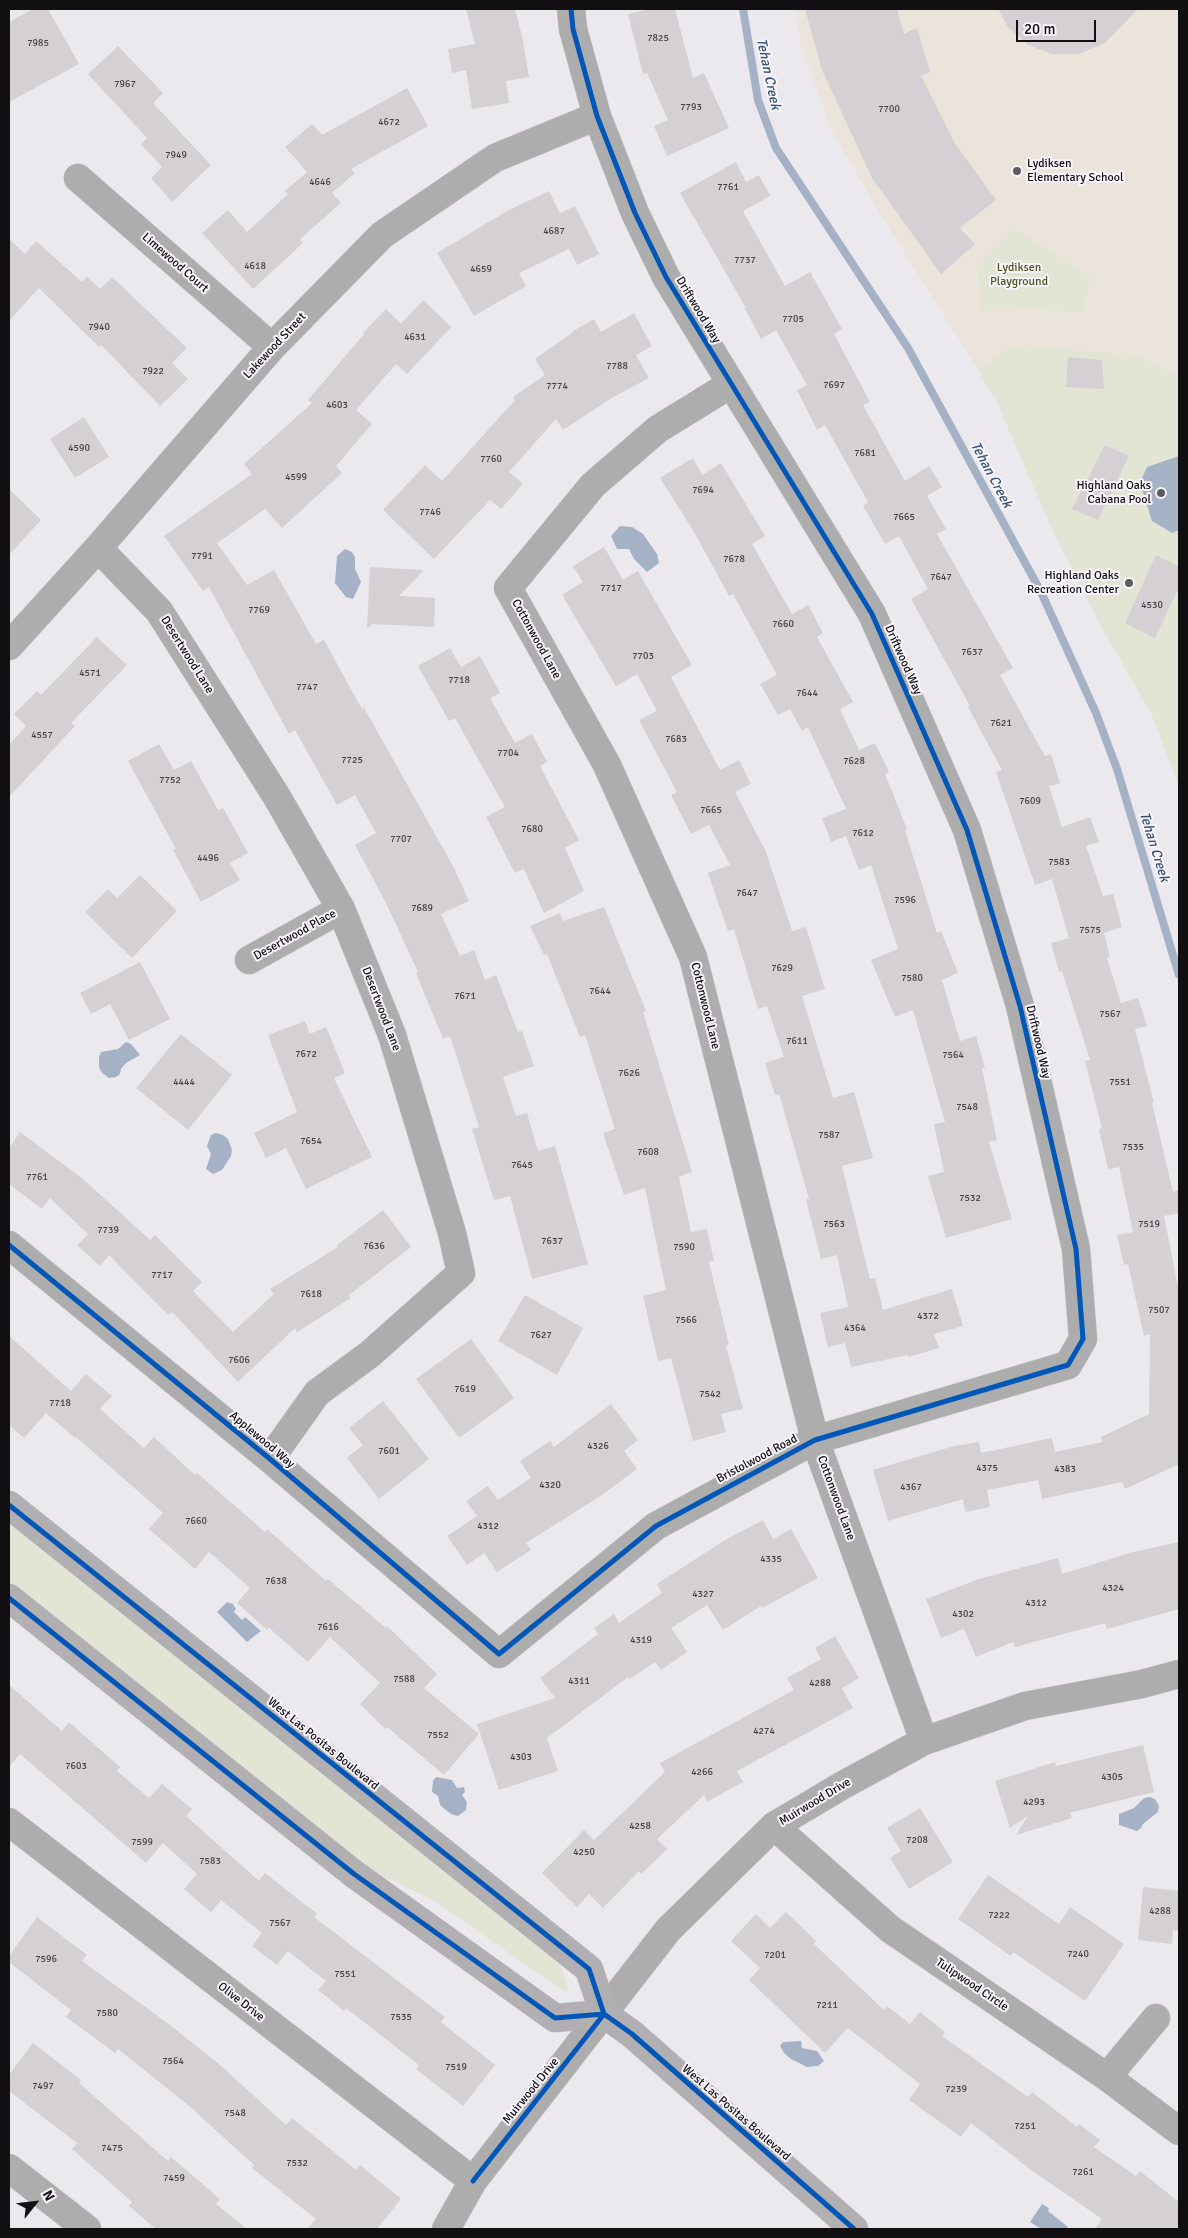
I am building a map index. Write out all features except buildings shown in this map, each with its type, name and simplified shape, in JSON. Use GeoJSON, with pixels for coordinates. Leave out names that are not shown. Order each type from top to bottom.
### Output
{"type":"FeatureCollection","features":[{"type":"Feature","properties":{"kind":"main road","name":"West Las Positas Boulevard"},"geometry":{"type":"LineString","coordinates":[[9,1505],[589,1969],[604,2014],[632,2034],[854,2229]]}},
{"type":"Feature","properties":{"kind":"main road"},"geometry":{"type":"LineString","coordinates":[[9,1598],[354,1874],[555,2018],[604,2014]]}},
{"type":"Feature","properties":{"kind":"street","name":"Driftwood Way"},"geometry":{"type":"LineString","coordinates":[[571,9],[574,29],[597,116],[635,213],[666,277],[872,614],[967,830],[1020,1006],[1076,1249],[1084,1339],[1068,1365]]}},
{"type":"Feature","properties":{"kind":"street","name":"Lakewood Street"},"geometry":{"type":"LineString","coordinates":[[9,646],[98,548],[272,347],[382,235],[495,158],[597,116]]}},
{"type":"Feature","properties":{"kind":"street","name":"Limewood Court"},"geometry":{"type":"LineString","coordinates":[[78,178],[272,347]]}},
{"type":"Feature","properties":{"kind":"street","name":"Cottonwood Lane"},"geometry":{"type":"LineString","coordinates":[[731,384],[658,429],[593,485],[508,588],[608,765],[693,957],[814,1440],[924,1741]]}},
{"type":"Feature","properties":{"kind":"street","name":"Desertwood Lane"},"geometry":{"type":"LineString","coordinates":[[98,548],[159,611],[277,798],[341,909],[392,1035],[452,1233],[461,1273],[370,1354],[317,1393],[270,1459]]}},
{"type":"Feature","properties":{"kind":"street","name":"Desertwood Place"},"geometry":{"type":"LineString","coordinates":[[249,960],[341,909]]}},
{"type":"Feature","properties":{"kind":"street","name":"Applewood Way"},"geometry":{"type":"LineString","coordinates":[[9,1245],[270,1459],[499,1654]]}},
{"type":"Feature","properties":{"kind":"street","name":"Bristolwood Road"},"geometry":{"type":"LineString","coordinates":[[499,1654],[656,1526],[814,1440],[1068,1365]]}},
{"type":"Feature","properties":{"kind":"street","name":"Muirwood Drive"},"geometry":{"type":"LineString","coordinates":[[446,2229],[473,2181],[668,1930],[774,1826],[843,1785],[924,1741],[1025,1706],[1142,1684],[1179,1674]]}},
{"type":"Feature","properties":{"kind":"street","name":"Olive Drive"},"geometry":{"type":"LineString","coordinates":[[9,1822],[473,2181]]}},
{"type":"Feature","properties":{"kind":"street","name":"Tulipwood Circle"},"geometry":{"type":"LineString","coordinates":[[774,1826],[890,1929],[1107,2077],[1179,2131]]}},
{"type":"Feature","properties":{"kind":"street"},"geometry":{"type":"LineString","coordinates":[[1107,2077],[1156,2018]]}},
{"type":"Feature","properties":{"kind":"street"},"geometry":{"type":"LineString","coordinates":[[9,2168],[87,2229]]}},
{"type":"Feature","properties":{"kind":"shaded area","name":"Lydiksen Elementary School"},"geometry":{"type":"Polygon","coordinates":[[[795,9],[1179,9],[1179,377],[1135,355],[1010,345],[978,370],[879,212],[832,131],[801,46],[795,9]]]}},
{"type":"Feature","properties":{"kind":"green space","name":"Lydiksen Playground"},"geometry":{"type":"Polygon","coordinates":[[[1014,229],[1091,278],[1082,311],[980,309],[977,266],[1014,229]]]}},
{"type":"Feature","properties":{"kind":"green space","name":"Highland Oaks Recreation Center"},"geometry":{"type":"Polygon","coordinates":[[[1010,345],[1135,355],[1179,377],[1179,786],[1151,713],[1104,632],[1054,534],[998,405],[978,370],[1010,345]]]}},
{"type":"Feature","properties":{"kind":"green space"},"geometry":{"type":"Polygon","coordinates":[[[9,1520],[559,1962],[569,1990],[565,1992],[430,1898],[364,1868],[9,1587],[9,1520]]]}},
{"type":"Feature","properties":{"kind":"water","name":"Highland Oaks Cabana Pool"},"geometry":{"type":"Polygon","coordinates":[[[1179,456],[1179,530],[1172,533],[1152,521],[1140,483],[1147,467],[1179,456]]]}},
{"type":"Feature","properties":{"kind":"water"},"geometry":{"type":"Polygon","coordinates":[[[620,526],[632,527],[643,534],[657,554],[659,563],[647,572],[634,559],[629,549],[617,549],[611,536],[620,526]]]}},
{"type":"Feature","properties":{"kind":"water"},"geometry":{"type":"Polygon","coordinates":[[[345,549],[352,552],[355,557],[355,569],[361,582],[353,599],[346,597],[335,583],[337,556],[345,549]]]}},
{"type":"Feature","properties":{"kind":"water"},"geometry":{"type":"Polygon","coordinates":[[[126,1042],[131,1044],[140,1055],[126,1063],[121,1069],[120,1074],[116,1077],[109,1078],[102,1073],[99,1067],[101,1052],[118,1049],[126,1042]]]}},
{"type":"Feature","properties":{"kind":"water"},"geometry":{"type":"Polygon","coordinates":[[[216,1133],[228,1139],[232,1150],[231,1156],[222,1170],[213,1174],[206,1169],[211,1154],[207,1146],[211,1135],[216,1133]]]}},
{"type":"Feature","properties":{"kind":"water"},"geometry":{"type":"Polygon","coordinates":[[[227,1602],[233,1604],[236,1609],[234,1612],[242,1620],[245,1617],[261,1631],[247,1642],[217,1612],[227,1602]]]}},
{"type":"Feature","properties":{"kind":"water"},"geometry":{"type":"Polygon","coordinates":[[[436,1777],[452,1780],[457,1788],[464,1787],[465,1792],[462,1795],[467,1802],[466,1810],[458,1816],[451,1814],[440,1805],[438,1796],[432,1792],[433,1781],[436,1777]]]}},
{"type":"Feature","properties":{"kind":"water"},"geometry":{"type":"Polygon","coordinates":[[[1150,1797],[1155,1799],[1159,1806],[1158,1812],[1143,1824],[1141,1828],[1137,1831],[1119,1825],[1119,1814],[1134,1808],[1144,1798],[1150,1797]]]}},
{"type":"Feature","properties":{"kind":"water"},"geometry":{"type":"Polygon","coordinates":[[[801,2041],[802,2048],[817,2051],[824,2061],[818,2066],[807,2067],[791,2059],[780,2046],[783,2042],[801,2041]]]}},
{"type":"Feature","properties":{"kind":"water"},"geometry":{"type":"Polygon","coordinates":[[[1042,2204],[1049,2208],[1048,2211],[1068,2227],[1066,2229],[1041,2229],[1030,2222],[1042,2204]]]}},
{"type":"Feature","properties":{"kind":"waterway","name":"Tehan Creek"},"geometry":{"type":"LineString","coordinates":[[743,9],[758,100],[776,148],[908,348],[1041,592],[1096,713],[1117,769],[1179,975]]}},
{"type":"Feature","properties":{"kind":"cycle path"},"geometry":{"type":"LineString","coordinates":[[9,1245],[270,1459],[499,1654],[656,1526],[815,1440],[1068,1365],[1083,1339],[1076,1249],[1020,1006],[967,830],[872,614],[666,277],[635,213],[597,116],[573,29],[571,9]]}},
{"type":"Feature","properties":{"kind":"cycle path"},"geometry":{"type":"LineString","coordinates":[[9,1505],[589,1969],[604,2014],[632,2034],[854,2229]]}},
{"type":"Feature","properties":{"kind":"cycle path"},"geometry":{"type":"LineString","coordinates":[[9,1598],[354,1874],[555,2018],[604,2014]]}},
{"type":"Feature","properties":{"kind":"cycle path"},"geometry":{"type":"LineString","coordinates":[[473,2181],[604,2014]]}},
{"type":"Feature","properties":{"kind":"place","name":"Lydiksen Elementary School"},"geometry":{"type":"Point","coordinates":[1017,171]}},
{"type":"Feature","properties":{"kind":"place","name":"Highland Oaks Cabana Pool"},"geometry":{"type":"Point","coordinates":[1161,493]}},
{"type":"Feature","properties":{"kind":"place","name":"Highland Oaks Recreation Center"},"geometry":{"type":"Point","coordinates":[1129,583]}}]}
